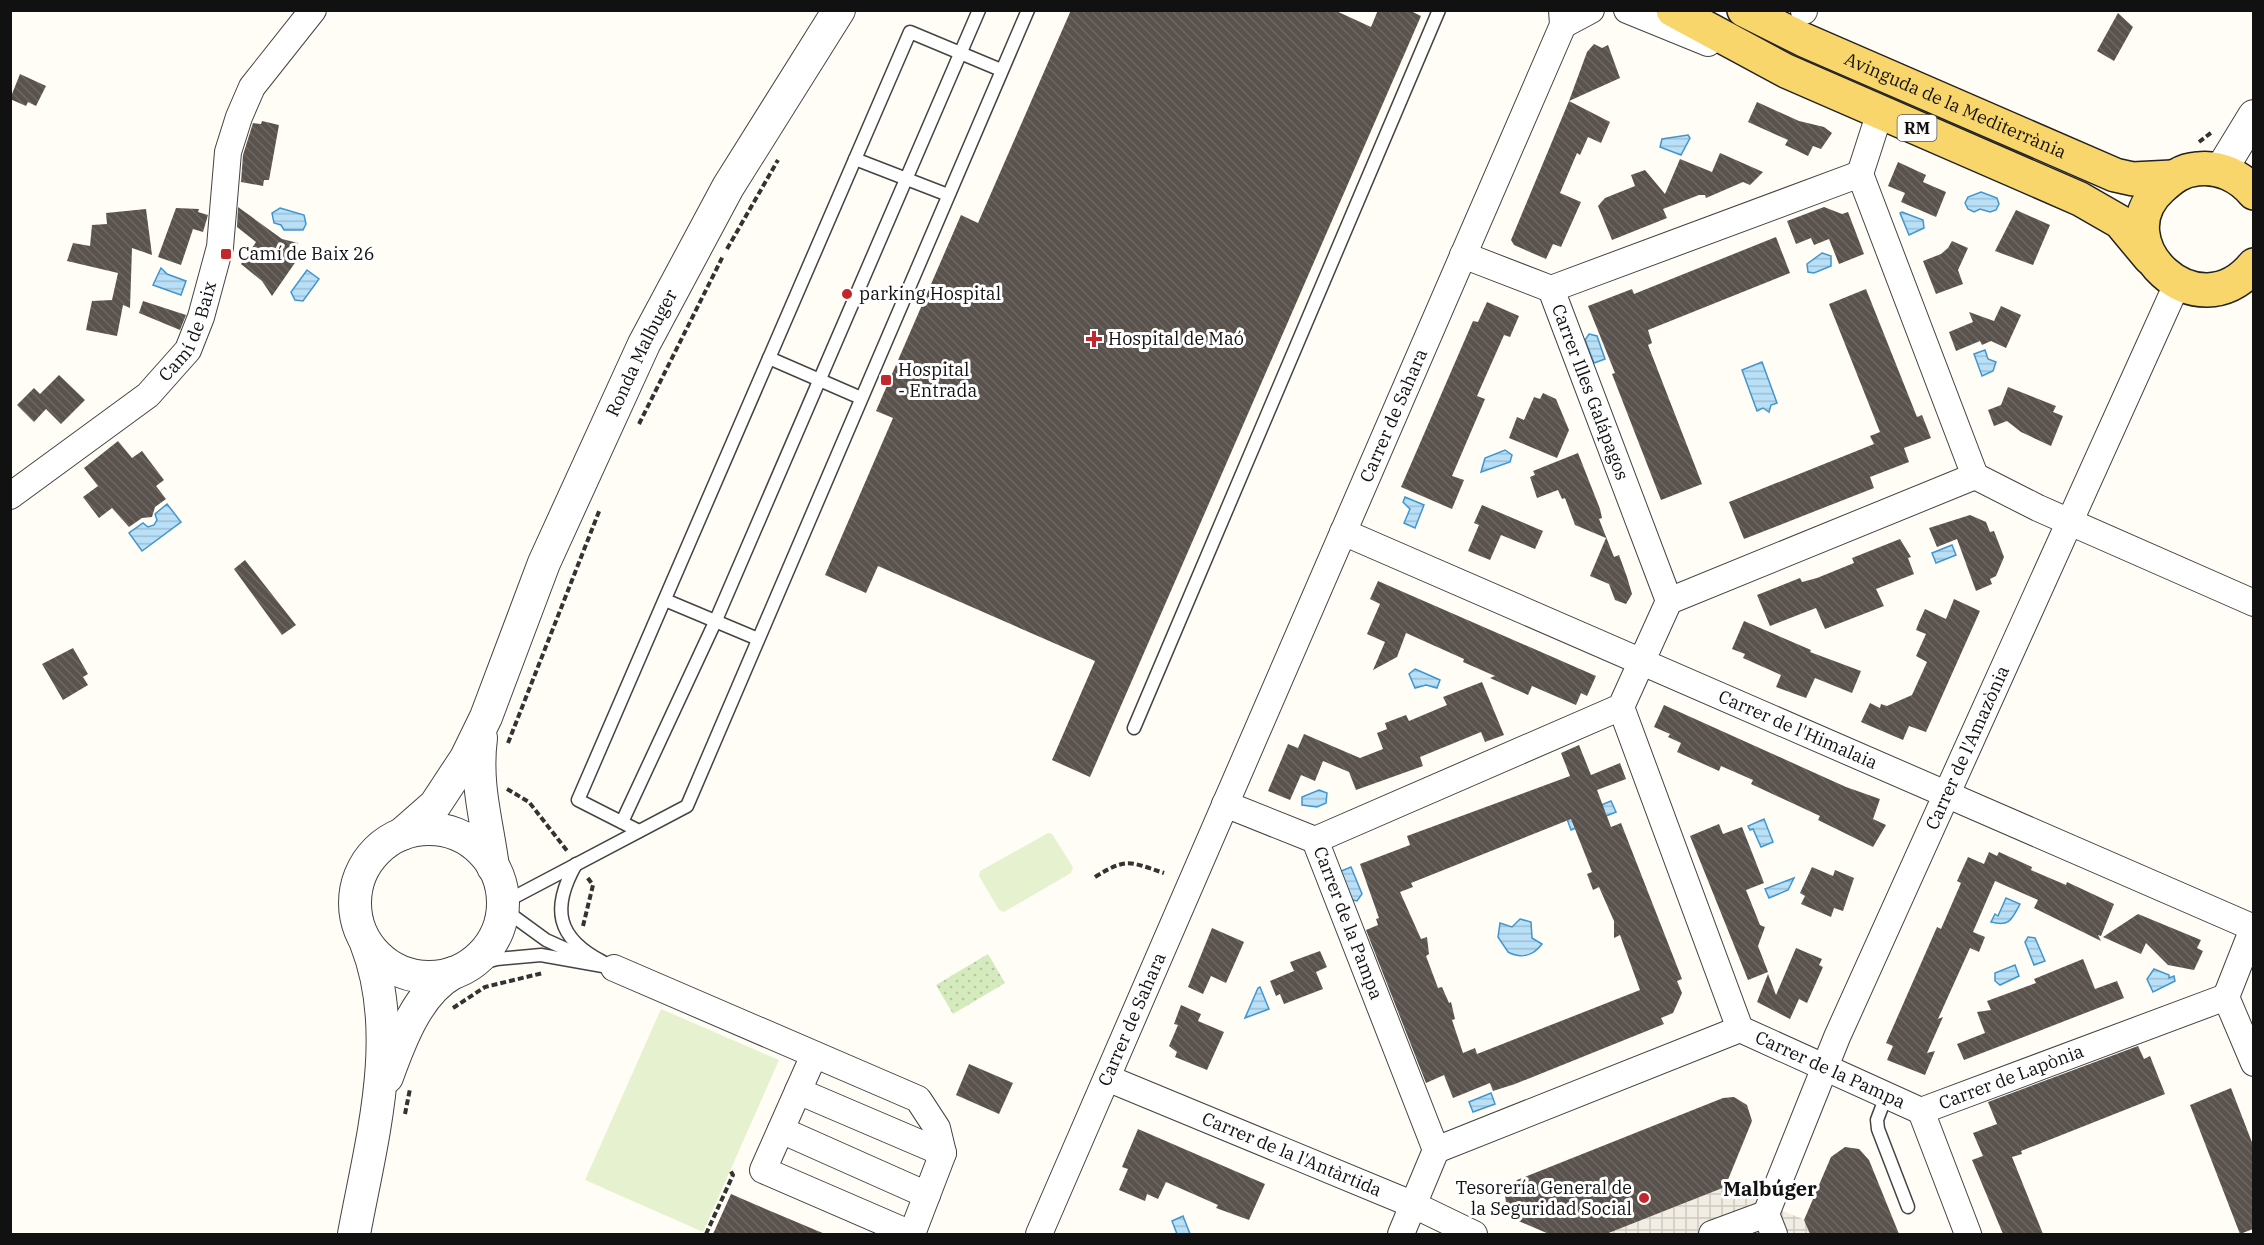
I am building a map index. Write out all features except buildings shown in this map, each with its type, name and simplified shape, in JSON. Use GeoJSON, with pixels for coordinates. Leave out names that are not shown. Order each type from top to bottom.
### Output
{"type":"FeatureCollection","features":[{"type":"Feature","properties":{"kind":"main road","name":"Avinguda de la Mediterrània"},"geometry":{"type":"LineString","coordinates":[[1673,10],[1746,51],[2080,199],[2120,222],[2150,258]]}},
{"type":"Feature","properties":{"kind":"main road","name":"Avinguda de la Mediterrània"},"geometry":{"type":"LineString","coordinates":[[1744,10],[1804,40],[2115,175],[2133,179],[2172,177]]}},
{"type":"Feature","properties":{"kind":"main road","name":"RM"},"geometry":{"type":"LineString","coordinates":[[2172,177],[2196,169],[2221,170]]}},
{"type":"Feature","properties":{"kind":"main road"},"geometry":{"type":"LineString","coordinates":[[2221,170],[2243,182],[2253,193]]}},
{"type":"Feature","properties":{"kind":"main road"},"geometry":{"type":"LineString","coordinates":[[2150,258],[2144,236],[2145,213],[2155,192],[2172,177]]}},
{"type":"Feature","properties":{"kind":"main road","name":"RM"},"geometry":{"type":"LineString","coordinates":[[2150,258],[2162,273],[2177,284]]}},
{"type":"Feature","properties":{"kind":"main road"},"geometry":{"type":"LineString","coordinates":[[2177,284],[2201,290],[2240,286],[2237,281],[2253,265]]}},
{"type":"Feature","properties":{"kind":"street","name":"Camí de Baix"},"geometry":{"type":"LineString","coordinates":[[10,496],[148,395],[188,350],[201,317],[220,247],[228,152],[238,117],[252,87],[314,10]]}},
{"type":"Feature","properties":{"kind":"street","name":"Ronda Malbuger"},"geometry":{"type":"LineString","coordinates":[[402,834],[435,805],[447,790],[486,717],[544,562],[644,344],[728,188],[839,10]]}},
{"type":"Feature","properties":{"kind":"street","name":"Carrer de Sahara"},"geometry":{"type":"LineString","coordinates":[[1039,1234],[1463,255],[1562,18],[1592,10]]}},
{"type":"Feature","properties":{"kind":"street"},"geometry":{"type":"LineString","coordinates":[[1627,10],[1714,46],[1746,51]]}},
{"type":"Feature","properties":{"kind":"street"},"geometry":{"type":"LineString","coordinates":[[1880,112],[1860,174],[1975,476],[2069,522],[2253,603]]}},
{"type":"Feature","properties":{"kind":"street"},"geometry":{"type":"LineString","coordinates":[[2221,170],[2253,116]]}},
{"type":"Feature","properties":{"kind":"street","name":"Carrer Illes Galápagos"},"geometry":{"type":"LineString","coordinates":[[1669,601],[1551,289],[1860,174]]}},
{"type":"Feature","properties":{"kind":"street"},"geometry":{"type":"LineString","coordinates":[[1463,255],[1551,289]]}},
{"type":"Feature","properties":{"kind":"street","name":"Carrer de l'Amazònia"},"geometry":{"type":"LineString","coordinates":[[1770,1224],[1824,1067],[2177,284]]}},
{"type":"Feature","properties":{"kind":"street"},"geometry":{"type":"LineString","coordinates":[[1622,707],[1669,601],[1975,476]]}},
{"type":"Feature","properties":{"kind":"street","name":"Carrer de l'Himalaia"},"geometry":{"type":"LineString","coordinates":[[1343,532],[2253,927]]}},
{"type":"Feature","properties":{"kind":"street","name":"Carrer de la Pampa"},"geometry":{"type":"LineString","coordinates":[[1740,1029],[1436,1150],[1315,840],[1622,707],[1740,1029],[1921,1111]]}},
{"type":"Feature","properties":{"kind":"street","name":"Ronda Malbuger"},"geometry":{"type":"LineString","coordinates":[[486,717],[479,777],[483,820],[492,867]]}},
{"type":"Feature","properties":{"kind":"street"},"geometry":{"type":"LineString","coordinates":[[1225,804],[1315,840]]}},
{"type":"Feature","properties":{"kind":"street"},"geometry":{"type":"LineString","coordinates":[[354,1234],[391,1112],[409,1025],[441,980],[460,970],[489,947],[496,934],[502,906],[500,882],[492,867],[472,843],[438,830],[420,830],[402,834],[386,843],[372,855],[362,871],[356,888],[354,907],[358,925],[373,961],[380,997],[381,1062],[391,1112]]}},
{"type":"Feature","properties":{"kind":"street"},"geometry":{"type":"LineString","coordinates":[[2253,927],[2226,998],[2253,1063]]}},
{"type":"Feature","properties":{"kind":"street"},"geometry":{"type":"LineString","coordinates":[[365,942],[386,963],[414,976],[434,977],[460,970]]}},
{"type":"Feature","properties":{"kind":"street"},"geometry":{"type":"LineString","coordinates":[[614,968],[814,1054],[918,1100],[937,1128],[943,1153],[912,1234],[871,1227],[763,1170],[814,1054]]}},
{"type":"Feature","properties":{"kind":"street","name":"Carrer de Lapònia"},"geometry":{"type":"LineString","coordinates":[[1968,1234],[1921,1111],[2226,998]]}},
{"type":"Feature","properties":{"kind":"street","name":"Carrer de la l'Antàrtida"},"geometry":{"type":"LineString","coordinates":[[1107,1078],[1414,1205],[1474,1234]]}},
{"type":"Feature","properties":{"kind":"street"},"geometry":{"type":"LineString","coordinates":[[798,1091],[943,1153]]}},
{"type":"Feature","properties":{"kind":"street"},"geometry":{"type":"LineString","coordinates":[[781,1130],[927,1195]]}},
{"type":"Feature","properties":{"kind":"street"},"geometry":{"type":"LineString","coordinates":[[1401,1234],[1436,1150]]}},
{"type":"Feature","properties":{"kind":"street"},"geometry":{"type":"LineString","coordinates":[[1712,1234],[1770,1224]]}},
{"type":"Feature","properties":{"kind":"lane"},"geometry":{"type":"LineString","coordinates":[[622,822],[716,620],[980,10]]}},
{"type":"Feature","properties":{"kind":"lane"},"geometry":{"type":"LineString","coordinates":[[614,968],[546,940],[502,906],[576,863],[687,806],[1028,10]]}},
{"type":"Feature","properties":{"kind":"lane"},"geometry":{"type":"LineString","coordinates":[[1134,728],[1439,10]]}},
{"type":"Feature","properties":{"kind":"lane"},"geometry":{"type":"LineString","coordinates":[[639,831],[578,800],[910,32],[1001,70]]}},
{"type":"Feature","properties":{"kind":"lane"},"geometry":{"type":"LineString","coordinates":[[855,159],[948,195]]}},
{"type":"Feature","properties":{"kind":"lane"},"geometry":{"type":"LineString","coordinates":[[769,358],[861,398]]}},
{"type":"Feature","properties":{"kind":"lane"},"geometry":{"type":"LineString","coordinates":[[665,600],[758,639]]}},
{"type":"Feature","properties":{"kind":"lane"},"geometry":{"type":"LineString","coordinates":[[576,863],[559,907],[564,927],[576,943],[593,957],[614,968]]}},
{"type":"Feature","properties":{"kind":"lane"},"geometry":{"type":"LineString","coordinates":[[460,970],[520,956],[562,957],[614,968]]}},
{"type":"Feature","properties":{"kind":"lane"},"geometry":{"type":"LineString","coordinates":[[1887,1095],[1877,1120],[1878,1129],[1908,1208]]}},
{"type":"Feature","properties":{"kind":"path"},"geometry":{"type":"LineString","coordinates":[[2191,146],[2220,124]]}},
{"type":"Feature","properties":{"kind":"path"},"geometry":{"type":"LineString","coordinates":[[635,431],[725,252],[779,159]]}},
{"type":"Feature","properties":{"kind":"path"},"geometry":{"type":"LineString","coordinates":[[505,750],[601,506]]}},
{"type":"Feature","properties":{"kind":"path"},"geometry":{"type":"LineString","coordinates":[[503,779],[505,788],[529,802],[593,885],[582,929],[586,934],[576,943]]}},
{"type":"Feature","properties":{"kind":"path"},"geometry":{"type":"LineString","coordinates":[[1095,877],[1118,863],[1132,863],[1164,873]]}},
{"type":"Feature","properties":{"kind":"path"},"geometry":{"type":"LineString","coordinates":[[448,1011],[485,987],[547,972],[562,957]]}},
{"type":"Feature","properties":{"kind":"path"},"geometry":{"type":"LineString","coordinates":[[391,1112],[412,1082]]}},
{"type":"Feature","properties":{"kind":"path"},"geometry":{"type":"LineString","coordinates":[[706,1234],[733,1175],[730,1170]]}},
{"type":"Feature","properties":{"kind":"green space"},"geometry":{"type":"Polygon","coordinates":[[[1048,833],[1052,834],[1073,867],[1071,873],[1004,912],[999,910],[979,876],[980,871],[1048,833]]]}},
{"type":"Feature","properties":{"kind":"green space"},"geometry":{"type":"Polygon","coordinates":[[[988,954],[1005,983],[953,1014],[936,985],[988,954]]]}},
{"type":"Feature","properties":{"kind":"green space"},"geometry":{"type":"Polygon","coordinates":[[[661,1009],[779,1060],[703,1232],[585,1180],[661,1009]]]}},
{"type":"Feature","properties":{"kind":"shaded area"},"geometry":{"type":"Polygon","coordinates":[[[1725,1187],[1805,1220],[1810,1234],[1606,1234],[1725,1187]]]}},
{"type":"Feature","properties":{"kind":"water"},"geometry":{"type":"Polygon","coordinates":[[[1688,135],[1690,138],[1681,155],[1660,147],[1662,139],[1688,135]]]}},
{"type":"Feature","properties":{"kind":"water"},"geometry":{"type":"Polygon","coordinates":[[[1981,192],[1997,198],[1999,204],[1996,210],[1990,212],[1980,209],[1974,212],[1968,209],[1965,203],[1968,197],[1981,192]]]}},
{"type":"Feature","properties":{"kind":"water"},"geometry":{"type":"Polygon","coordinates":[[[280,208],[304,215],[306,224],[303,230],[284,230],[281,225],[274,223],[272,213],[280,208]]]}},
{"type":"Feature","properties":{"kind":"water"},"geometry":{"type":"Polygon","coordinates":[[[1900,213],[1923,220],[1924,228],[1909,235],[1900,213]]]}},
{"type":"Feature","properties":{"kind":"water"},"geometry":{"type":"Polygon","coordinates":[[[1822,253],[1831,256],[1831,266],[1814,273],[1808,272],[1807,264],[1822,253]]]}},
{"type":"Feature","properties":{"kind":"water"},"geometry":{"type":"Polygon","coordinates":[[[161,268],[167,274],[186,281],[181,295],[153,285],[161,268]]]}},
{"type":"Feature","properties":{"kind":"water"},"geometry":{"type":"Polygon","coordinates":[[[307,270],[319,279],[303,301],[295,300],[291,292],[307,270]]]}},
{"type":"Feature","properties":{"kind":"water"},"geometry":{"type":"Polygon","coordinates":[[[1589,334],[1597,336],[1605,359],[1594,363],[1585,340],[1589,334]]]}},
{"type":"Feature","properties":{"kind":"water"},"geometry":{"type":"Polygon","coordinates":[[[1985,350],[1988,359],[1996,362],[1993,371],[1982,376],[1974,354],[1985,350]]]}},
{"type":"Feature","properties":{"kind":"water"},"geometry":{"type":"Polygon","coordinates":[[[1762,362],[1777,403],[1771,405],[1769,412],[1763,408],[1757,411],[1742,370],[1762,362]]]}},
{"type":"Feature","properties":{"kind":"water"},"geometry":{"type":"Polygon","coordinates":[[[1505,450],[1512,455],[1510,462],[1481,472],[1485,458],[1505,450]]]}},
{"type":"Feature","properties":{"kind":"water"},"geometry":{"type":"Polygon","coordinates":[[[1405,497],[1424,505],[1415,528],[1404,523],[1410,509],[1403,502],[1405,497]]]}},
{"type":"Feature","properties":{"kind":"water"},"geometry":{"type":"Polygon","coordinates":[[[167,504],[181,522],[142,551],[129,533],[143,523],[148,527],[154,525],[157,520],[155,514],[167,504]]]}},
{"type":"Feature","properties":{"kind":"water"},"geometry":{"type":"Polygon","coordinates":[[[1952,545],[1956,555],[1936,563],[1932,553],[1952,545]]]}},
{"type":"Feature","properties":{"kind":"water"},"geometry":{"type":"Polygon","coordinates":[[[1415,669],[1440,680],[1437,688],[1426,685],[1415,688],[1409,674],[1415,669]]]}},
{"type":"Feature","properties":{"kind":"water"},"geometry":{"type":"Polygon","coordinates":[[[1319,790],[1327,793],[1326,803],[1317,807],[1302,805],[1302,797],[1319,790]]]}},
{"type":"Feature","properties":{"kind":"water"},"geometry":{"type":"Polygon","coordinates":[[[1611,801],[1616,812],[1571,830],[1567,819],[1611,801]]]}},
{"type":"Feature","properties":{"kind":"water"},"geometry":{"type":"Polygon","coordinates":[[[1764,819],[1773,842],[1761,847],[1753,829],[1750,830],[1748,826],[1764,819]]]}},
{"type":"Feature","properties":{"kind":"water"},"geometry":{"type":"Polygon","coordinates":[[[1351,867],[1362,894],[1357,901],[1349,899],[1339,872],[1351,867]]]}},
{"type":"Feature","properties":{"kind":"water"},"geometry":{"type":"Polygon","coordinates":[[[1794,878],[1788,890],[1769,898],[1765,889],[1794,878]]]}},
{"type":"Feature","properties":{"kind":"water"},"geometry":{"type":"Polygon","coordinates":[[[2006,898],[2020,904],[2015,914],[2006,922],[1991,922],[1995,914],[1998,916],[2006,898]]]}},
{"type":"Feature","properties":{"kind":"water"},"geometry":{"type":"Polygon","coordinates":[[[1520,919],[1531,922],[1532,938],[1542,944],[1535,951],[1522,956],[1508,952],[1498,937],[1500,923],[1512,927],[1520,919]]]}},
{"type":"Feature","properties":{"kind":"water"},"geometry":{"type":"Polygon","coordinates":[[[2028,937],[2035,938],[2045,961],[2034,965],[2025,942],[2028,937]]]}},
{"type":"Feature","properties":{"kind":"water"},"geometry":{"type":"Polygon","coordinates":[[[2015,965],[2019,976],[2000,985],[1995,981],[1995,973],[2015,965]]]}},
{"type":"Feature","properties":{"kind":"water"},"geometry":{"type":"Polygon","coordinates":[[[2154,969],[2169,975],[2169,978],[2174,976],[2175,981],[2153,992],[2147,979],[2154,969]]]}},
{"type":"Feature","properties":{"kind":"water"},"geometry":{"type":"Polygon","coordinates":[[[1260,987],[1269,1009],[1245,1018],[1258,988],[1260,987]]]}},
{"type":"Feature","properties":{"kind":"water"},"geometry":{"type":"Polygon","coordinates":[[[1491,1093],[1495,1104],[1473,1112],[1469,1102],[1491,1093]]]}},
{"type":"Feature","properties":{"kind":"water"},"geometry":{"type":"Polygon","coordinates":[[[1183,1216],[1190,1234],[1177,1234],[1172,1221],[1183,1216]]]}},
{"type":"Feature","properties":{"kind":"place","name":"Camí de Baix 26"},"geometry":{"type":"Point","coordinates":[226,254]}},
{"type":"Feature","properties":{"kind":"place","name":"parking Hospital"},"geometry":{"type":"Point","coordinates":[847,294]}},
{"type":"Feature","properties":{"kind":"place","name":"Hospital de Maó"},"geometry":{"type":"Point","coordinates":[1094,339]}},
{"type":"Feature","properties":{"kind":"place","name":"Hospital - Entrada"},"geometry":{"type":"Point","coordinates":[886,380]}},
{"type":"Feature","properties":{"kind":"place","name":"Tesorería General de la Seguridad Social"},"geometry":{"type":"Point","coordinates":[1644,1198]}},
{"type":"Feature","properties":{"kind":"district","name":"Malbúger"},"geometry":{"type":"Point","coordinates":[1770,1189]}}]}
